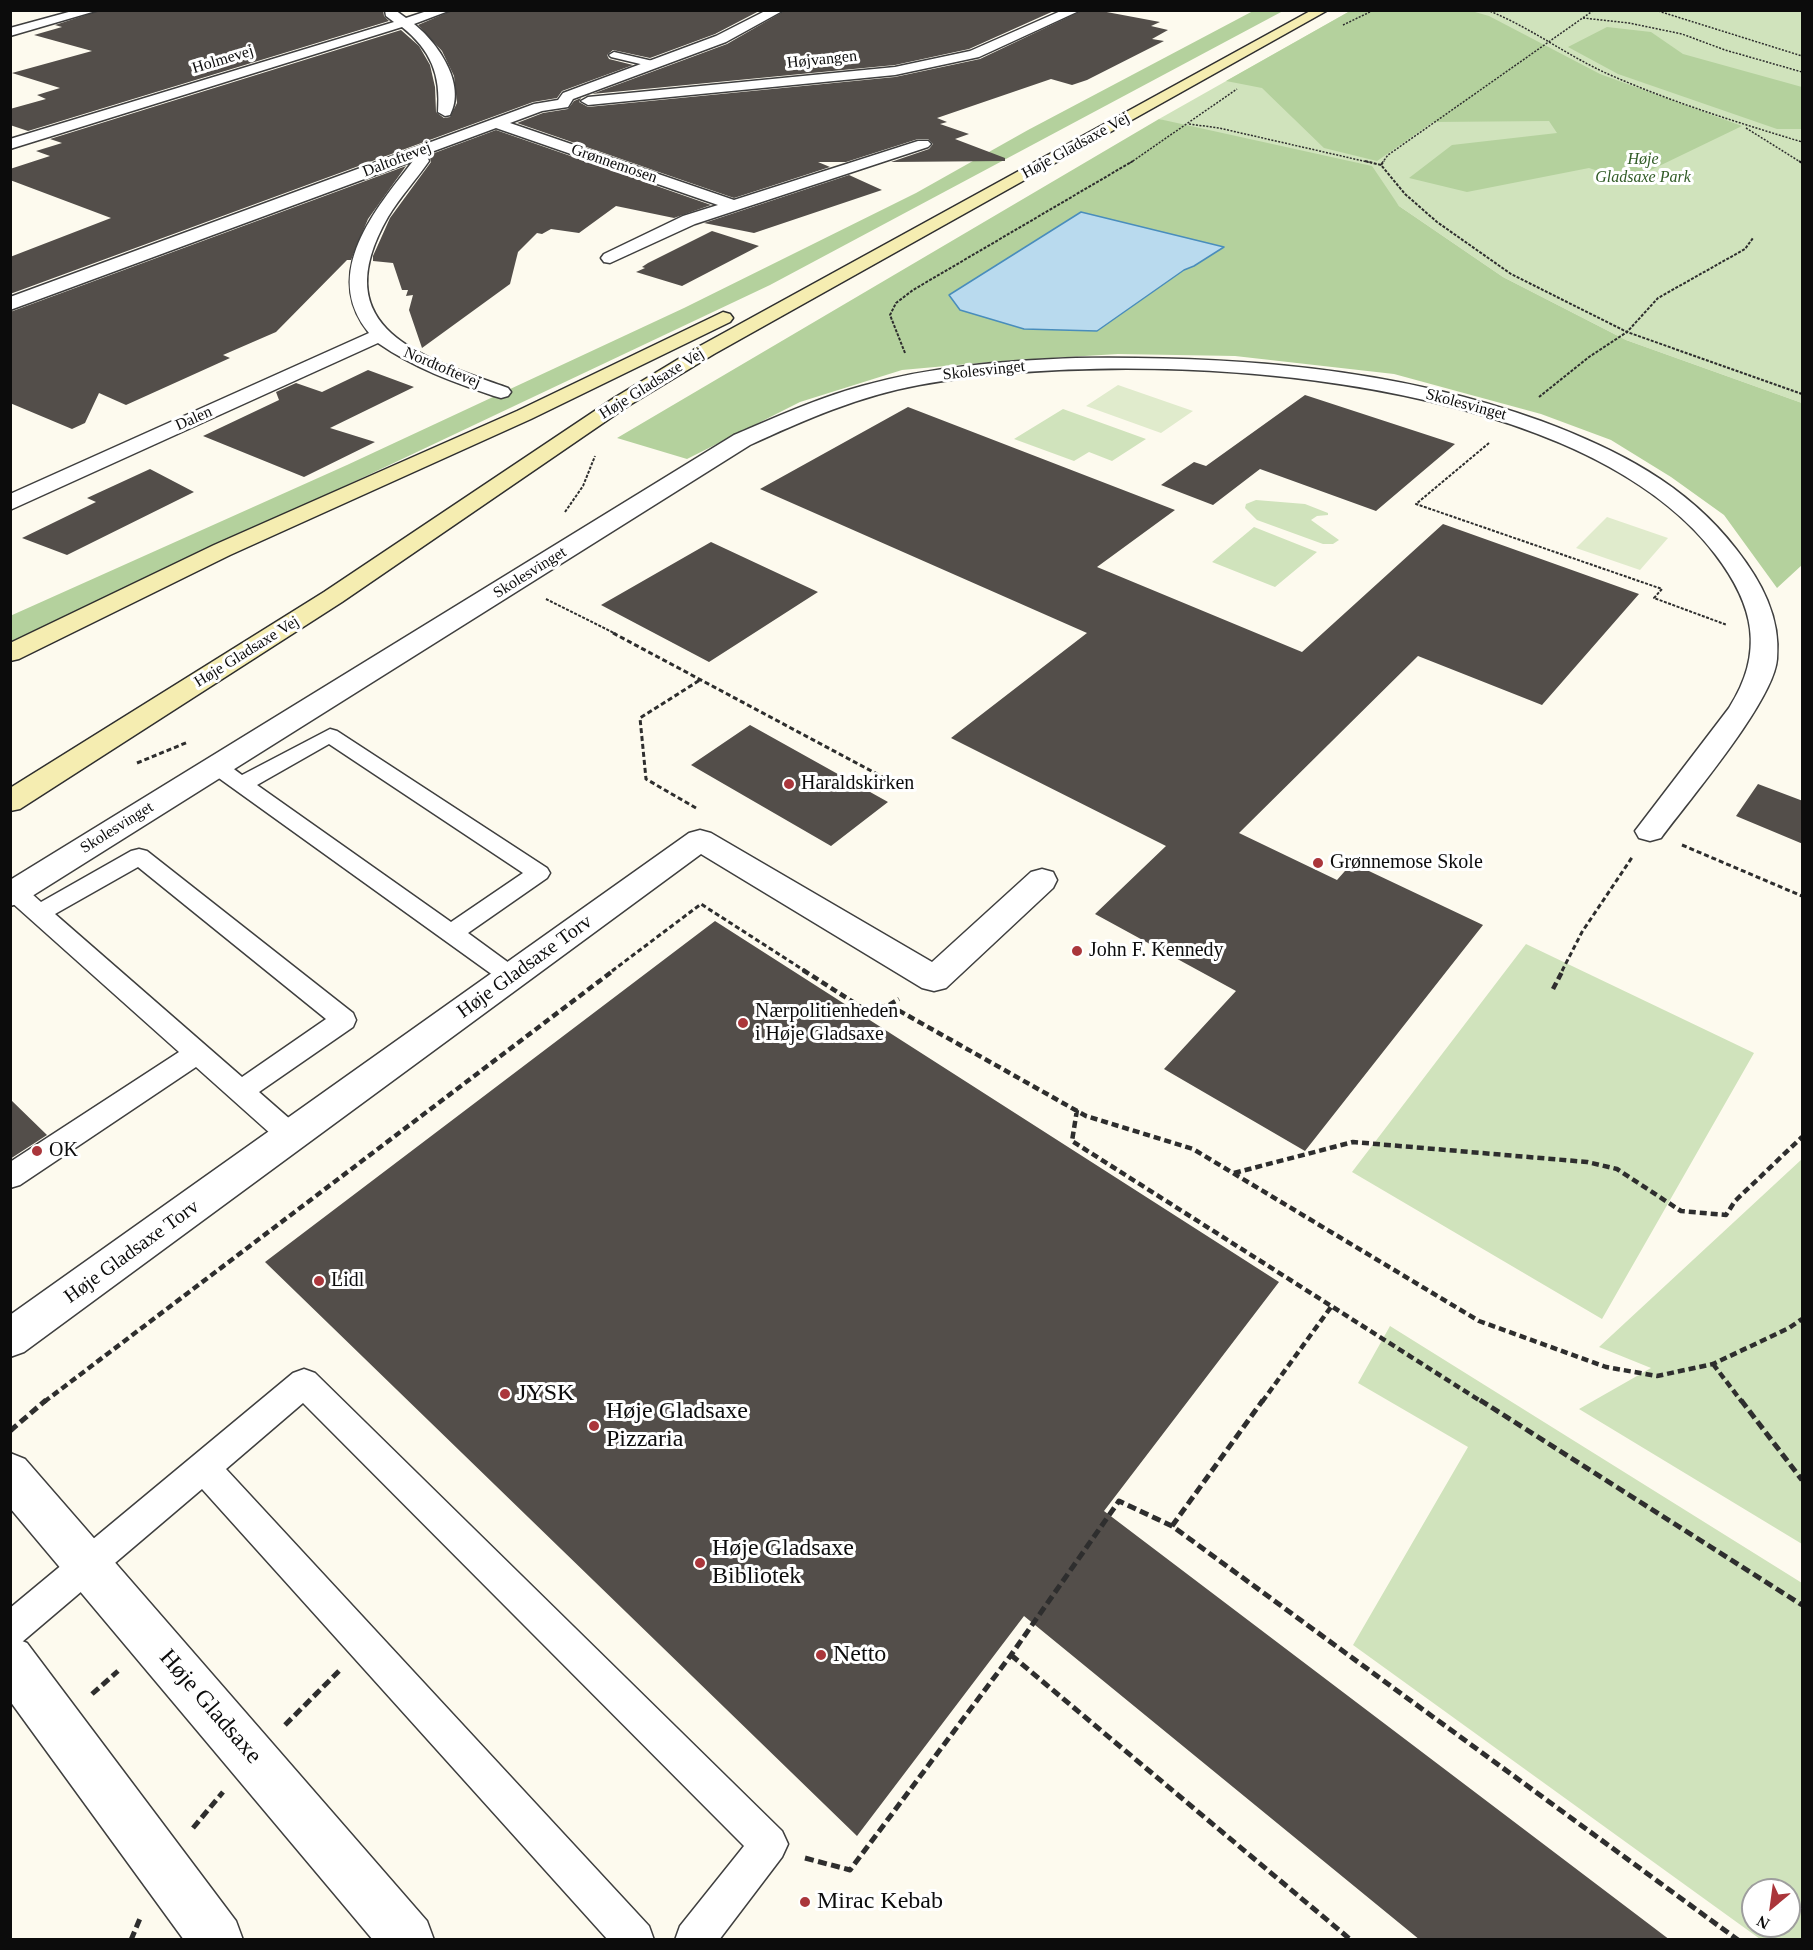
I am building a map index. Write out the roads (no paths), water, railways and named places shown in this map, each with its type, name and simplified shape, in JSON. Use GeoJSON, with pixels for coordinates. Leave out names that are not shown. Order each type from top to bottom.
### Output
{"type":"FeatureCollection","features":[{"type":"Feature","properties":{"kind":"street"},"geometry":{"type":"LineString","coordinates":[[56,10],[72,16]]}},
{"type":"Feature","properties":{"kind":"street"},"geometry":{"type":"LineString","coordinates":[[10,32],[93,10]]}},
{"type":"Feature","properties":{"kind":"street"},"geometry":{"type":"LineString","coordinates":[[386,10],[429,43],[441,66],[449,91],[445,112]]}},
{"type":"Feature","properties":{"kind":"street","name":"Holmevej"},"geometry":{"type":"LineString","coordinates":[[10,144],[445,10]]}},
{"type":"Feature","properties":{"kind":"street","name":"Daltoftevej"},"geometry":{"type":"LineString","coordinates":[[10,304],[539,107],[563,104],[568,96],[747,28],[778,10]]}},
{"type":"Feature","properties":{"kind":"street","name":"Højvangen"},"geometry":{"type":"LineString","coordinates":[[563,104],[895,71],[974,54],[1075,10]]}},
{"type":"Feature","properties":{"kind":"street","name":"Høje Gladsaxe Vej"},"geometry":{"type":"LineString","coordinates":[[10,653],[222,550],[524,415],[811,275],[1302,10]]}},
{"type":"Feature","properties":{"kind":"street","name":"Høje Gladsaxe Vej"},"geometry":{"type":"LineString","coordinates":[[10,802],[333,597],[621,402],[707,350],[1322,10]]}},
{"type":"Feature","properties":{"kind":"street","name":"Grønnemosen"},"geometry":{"type":"LineString","coordinates":[[495,123],[733,205]]}},
{"type":"Feature","properties":{"kind":"street"},"geometry":{"type":"LineString","coordinates":[[610,258],[648,238],[733,205],[923,144]]}},
{"type":"Feature","properties":{"kind":"street","name":"Nordtoftevej"},"geometry":{"type":"LineString","coordinates":[[417,152],[421,161],[379,219],[365,248],[358,277],[359,307],[378,336],[403,352],[430,367],[501,392]]}},
{"type":"Feature","properties":{"kind":"street","name":"Dalen"},"geometry":{"type":"LineString","coordinates":[[10,503],[378,336]]}},
{"type":"Feature","properties":{"kind":"street","name":"Skolesvinget"},"geometry":{"type":"LineString","coordinates":[[13,894],[742,440],[801,412],[863,392],[916,379],[990,368],[1081,364],[1187,364],[1285,371],[1390,386],[1453,399],[1517,418],[1606,455],[1653,482],[1703,524],[1737,567],[1760,612],[1764,659],[1746,704],[1650,831]]}},
{"type":"Feature","properties":{"kind":"street","name":"Høje Gladsaxe Torv"},"geometry":{"type":"LineString","coordinates":[[10,1340],[700,840],[933,979],[1042,879]]}},
{"type":"Feature","properties":{"kind":"street","name":"Høje Gladsaxe"},"geometry":{"type":"LineString","coordinates":[[10,1474],[408,1940]]}},
{"type":"Feature","properties":{"kind":"street"},"geometry":{"type":"LineString","coordinates":[[10,1660],[217,1940]]}},
{"type":"Feature","properties":{"kind":"lane"},"geometry":{"type":"LineString","coordinates":[[614,55],[653,64]]}},
{"type":"Feature","properties":{"kind":"lane"},"geometry":{"type":"LineString","coordinates":[[242,784],[330,735],[539,873],[450,934]]}},
{"type":"Feature","properties":{"kind":"lane"},"geometry":{"type":"LineString","coordinates":[[216,766],[512,977]]}},
{"type":"Feature","properties":{"kind":"lane"},"geometry":{"type":"LineString","coordinates":[[39,914],[140,856],[344,1020],[240,1092]]}},
{"type":"Feature","properties":{"kind":"lane"},"geometry":{"type":"LineString","coordinates":[[13,894],[39,914],[290,1136]]}},
{"type":"Feature","properties":{"kind":"lane"},"geometry":{"type":"LineString","coordinates":[[10,1177],[197,1053]]}},
{"type":"Feature","properties":{"kind":"lane"},"geometry":{"type":"LineString","coordinates":[[10,1630],[304,1383],[769,1844],[694,1940]]}},
{"type":"Feature","properties":{"kind":"lane"},"geometry":{"type":"LineString","coordinates":[[203,1467],[635,1940]]}},
{"type":"Feature","properties":{"kind":"water"},"geometry":{"type":"Polygon","coordinates":[[[1081,212],[1224,247],[1184,270],[1097,331],[1024,329],[960,310],[949,295],[1081,212]]]}},
{"type":"Feature","properties":{"kind":"place","name":"Haraldskirken"},"geometry":{"type":"Point","coordinates":[789,784]}},
{"type":"Feature","properties":{"kind":"place","name":"Grønnemose Skole"},"geometry":{"type":"Point","coordinates":[1318,863]}},
{"type":"Feature","properties":{"kind":"place","name":"John F. Kennedy"},"geometry":{"type":"Point","coordinates":[1077,951]}},
{"type":"Feature","properties":{"kind":"place","name":"Nærpolitienheden i Høje Gladsaxe"},"geometry":{"type":"Point","coordinates":[743,1023]}},
{"type":"Feature","properties":{"kind":"place","name":"OK"},"geometry":{"type":"Point","coordinates":[37,1151]}},
{"type":"Feature","properties":{"kind":"place","name":"Lidl"},"geometry":{"type":"Point","coordinates":[319,1281]}},
{"type":"Feature","properties":{"kind":"place","name":"JYSK"},"geometry":{"type":"Point","coordinates":[505,1394]}},
{"type":"Feature","properties":{"kind":"place","name":"Høje Gladsaxe Pizzaria"},"geometry":{"type":"Point","coordinates":[594,1426]}},
{"type":"Feature","properties":{"kind":"place","name":"Høje Gladsaxe Bibliotek"},"geometry":{"type":"Point","coordinates":[700,1563]}},
{"type":"Feature","properties":{"kind":"place","name":"Netto"},"geometry":{"type":"Point","coordinates":[821,1655]}},
{"type":"Feature","properties":{"kind":"place","name":"Mirac Kebab"},"geometry":{"type":"Point","coordinates":[805,1902]}},
{"type":"Feature","properties":{"kind":"park label","name":"Høje Gladsaxe Park"},"geometry":{"type":"Point","coordinates":[1643,169]}}]}
